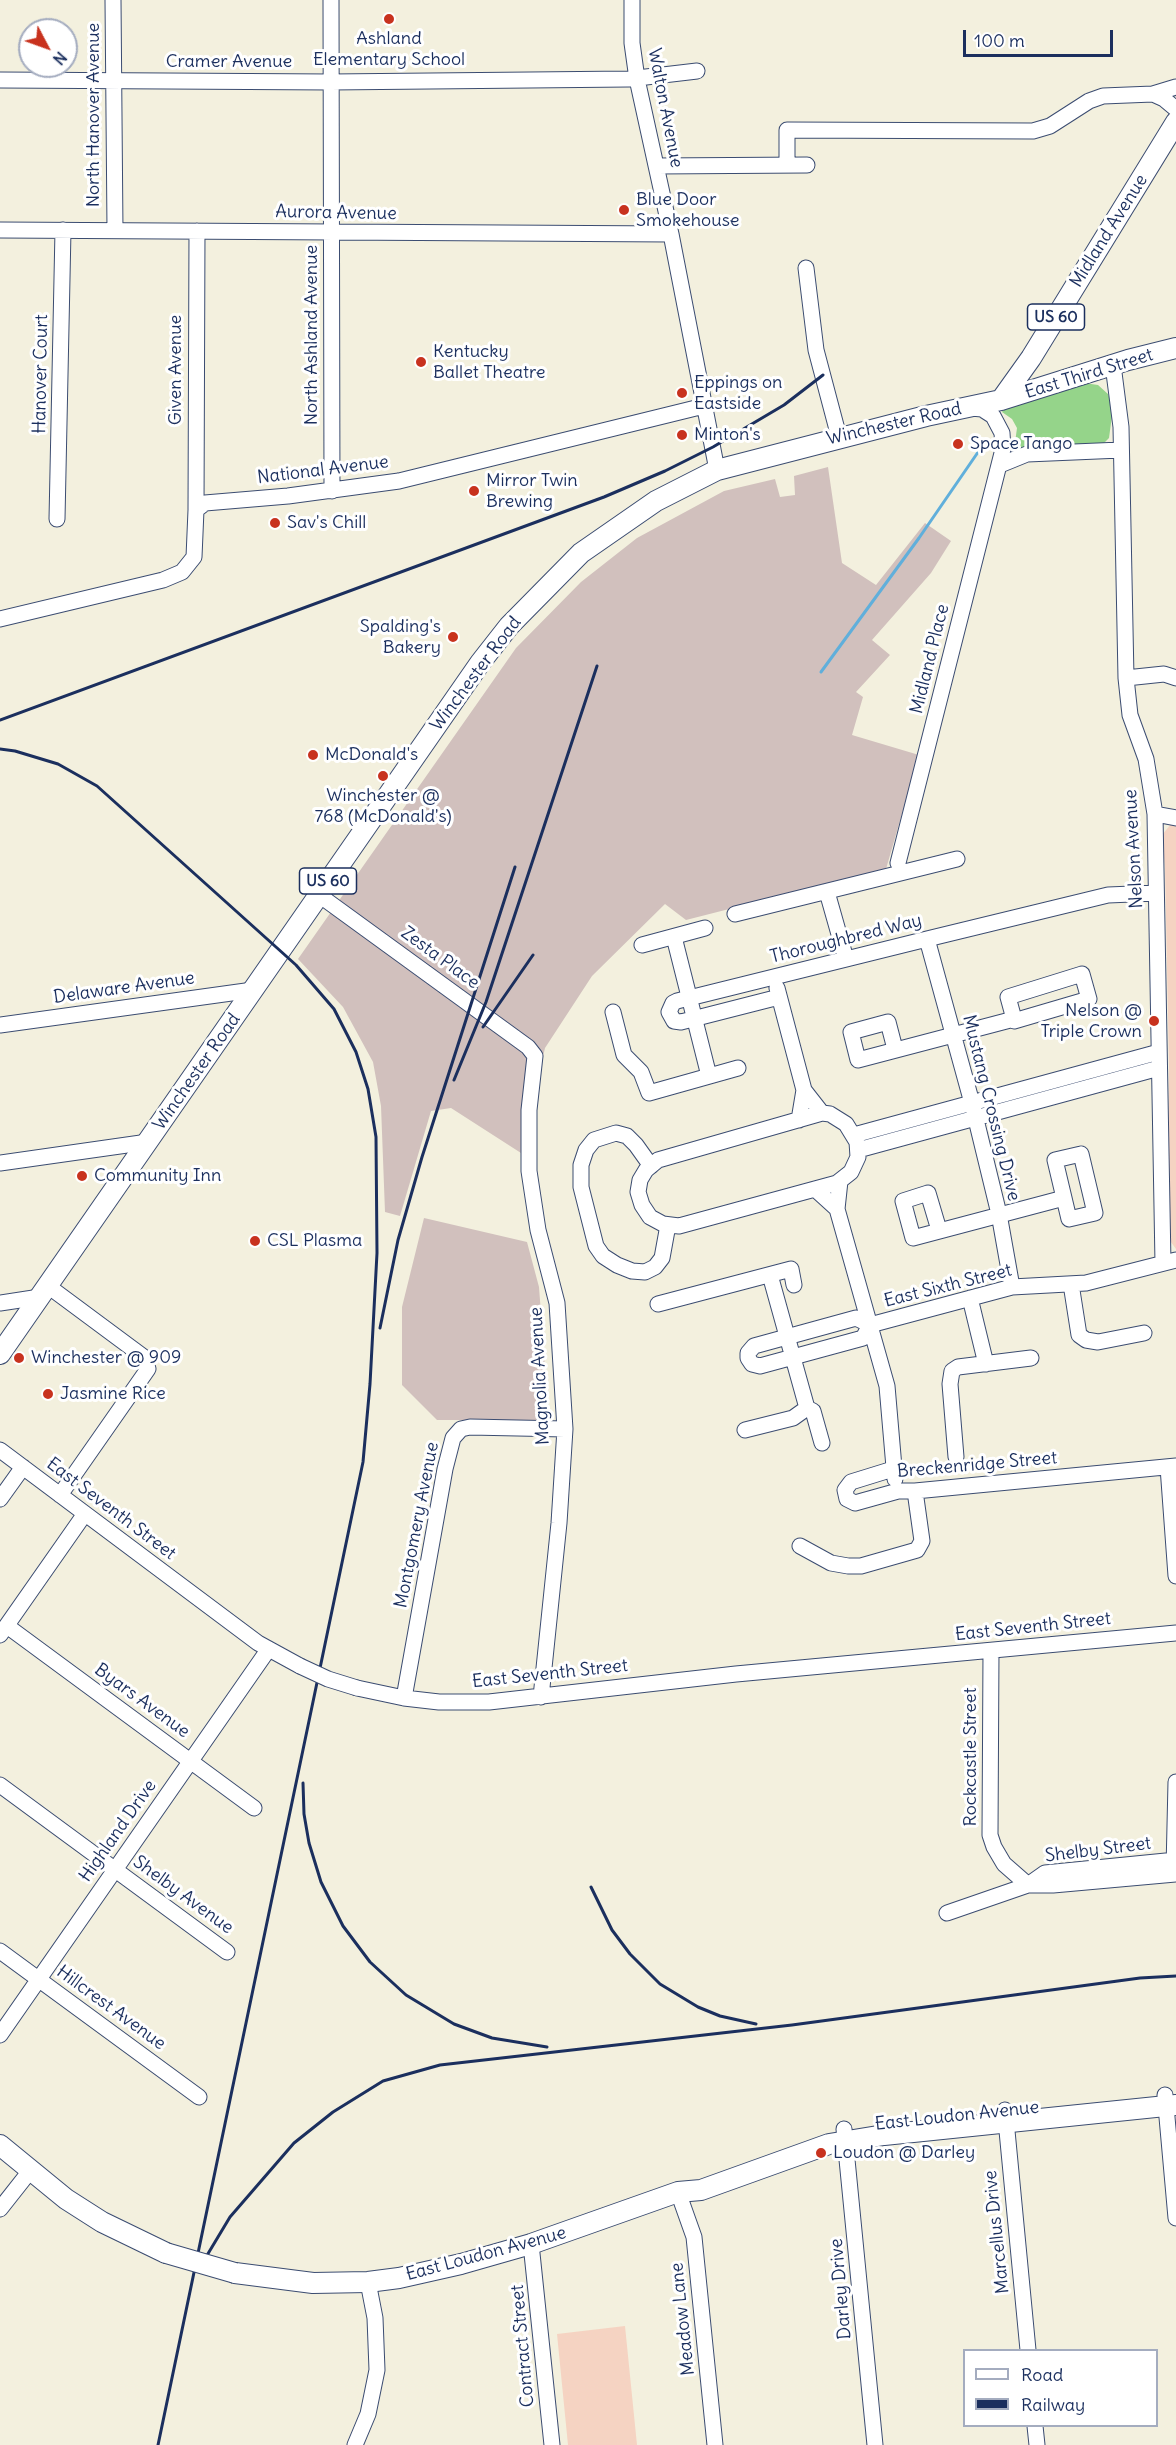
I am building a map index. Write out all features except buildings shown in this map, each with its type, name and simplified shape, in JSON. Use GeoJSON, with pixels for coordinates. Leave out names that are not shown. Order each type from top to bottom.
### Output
{"type":"FeatureCollection","features":[{"type":"Feature","properties":{"kind":"main road","name":"Midland Avenue"},"geometry":{"type":"LineString","coordinates":[[1001,400],[1031,358],[1176,122]]}},
{"type":"Feature","properties":{"kind":"main road","name":"East Third Street"},"geometry":{"type":"LineString","coordinates":[[1001,400],[1176,348]]}},
{"type":"Feature","properties":{"kind":"main road","name":"Winchester Road"},"geometry":{"type":"LineString","coordinates":[[0,1354],[480,663],[534,599],[568,565],[604,535],[656,501],[717,470],[839,437],[1001,400]]}},
{"type":"Feature","properties":{"kind":"main road","name":"East Loudon Avenue"},"geometry":{"type":"LineString","coordinates":[[0,2145],[66,2199],[102,2222],[166,2253],[235,2273],[302,2282],[368,2282],[435,2271],[531,2244],[678,2192],[701,2190],[845,2135],[1005,2116],[1171,2100]]}},
{"type":"Feature","properties":{"kind":"street","name":"North Hanover Avenue"},"geometry":{"type":"LineString","coordinates":[[113,0],[114,230]]}},
{"type":"Feature","properties":{"kind":"street","name":"North Ashland Avenue"},"geometry":{"type":"LineString","coordinates":[[331,0],[332,491]]}},
{"type":"Feature","properties":{"kind":"street","name":"Walton Avenue"},"geometry":{"type":"LineString","coordinates":[[632,0],[632,43],[637,79],[671,234],[717,470]]}},
{"type":"Feature","properties":{"kind":"street","name":"Cramer Avenue"},"geometry":{"type":"LineString","coordinates":[[0,80],[331,82],[637,79],[697,71]]}},
{"type":"Feature","properties":{"kind":"street"},"geometry":{"type":"LineString","coordinates":[[787,165],[788,130],[1033,130],[1050,126],[1089,101],[1103,96],[1153,94],[1176,87]]}},
{"type":"Feature","properties":{"kind":"street"},"geometry":{"type":"LineString","coordinates":[[1153,94],[1164,99],[1176,109]]}},
{"type":"Feature","properties":{"kind":"street"},"geometry":{"type":"LineString","coordinates":[[656,166],[807,165]]}},
{"type":"Feature","properties":{"kind":"street","name":"Aurora Avenue"},"geometry":{"type":"LineString","coordinates":[[0,230],[671,234]]}},
{"type":"Feature","properties":{"kind":"street","name":"Hanover Court"},"geometry":{"type":"LineString","coordinates":[[57,519],[63,230]]}},
{"type":"Feature","properties":{"kind":"street","name":"Given Avenue"},"geometry":{"type":"LineString","coordinates":[[196,510],[197,231]]}},
{"type":"Feature","properties":{"kind":"street"},"geometry":{"type":"LineString","coordinates":[[806,268],[816,350],[839,437]]}},
{"type":"Feature","properties":{"kind":"street","name":"Nelson Avenue"},"geometry":{"type":"LineString","coordinates":[[1113,365],[1119,407],[1121,450],[1126,678],[1130,715],[1146,759],[1155,814],[1159,1060],[1169,1262]]}},
{"type":"Feature","properties":{"kind":"street","name":"National Avenue"},"geometry":{"type":"LineString","coordinates":[[196,510],[201,504],[209,502],[332,491],[439,473],[704,406]]}},
{"type":"Feature","properties":{"kind":"street","name":"Midland Place"},"geometry":{"type":"LineString","coordinates":[[898,863],[1000,465],[1004,441],[1000,426],[989,412],[965,407]]}},
{"type":"Feature","properties":{"kind":"street"},"geometry":{"type":"LineString","coordinates":[[1000,465],[1027,454],[1121,450]]}},
{"type":"Feature","properties":{"kind":"street"},"geometry":{"type":"LineString","coordinates":[[0,619],[163,580],[182,572],[194,557],[196,510]]}},
{"type":"Feature","properties":{"kind":"street"},"geometry":{"type":"LineString","coordinates":[[1126,678],[1164,674],[1176,678]]}},
{"type":"Feature","properties":{"kind":"street"},"geometry":{"type":"LineString","coordinates":[[1155,814],[1176,818]]}},
{"type":"Feature","properties":{"kind":"street"},"geometry":{"type":"LineString","coordinates":[[735,914],[957,859]]}},
{"type":"Feature","properties":{"kind":"street"},"geometry":{"type":"LineString","coordinates":[[827,892],[846,959]]}},
{"type":"Feature","properties":{"kind":"street","name":"Thoroughbred Way"},"geometry":{"type":"LineString","coordinates":[[779,997],[677,1022],[669,1012],[673,1003],[689,998],[927,939],[1108,895],[1156,893]]}},
{"type":"Feature","properties":{"kind":"street","name":"Zesta Place"},"geometry":{"type":"LineString","coordinates":[[319,895],[528,1047],[534,1056]]}},
{"type":"Feature","properties":{"kind":"street"},"geometry":{"type":"LineString","coordinates":[[642,945],[705,928]]}},
{"type":"Feature","properties":{"kind":"street"},"geometry":{"type":"LineString","coordinates":[[674,937],[709,1077]]}},
{"type":"Feature","properties":{"kind":"street","name":"Mustang Crossing Drive"},"geometry":{"type":"LineString","coordinates":[[927,939],[999,1214],[1012,1287]]}},
{"type":"Feature","properties":{"kind":"street"},"geometry":{"type":"LineString","coordinates":[[895,1049],[1014,1019],[1014,1021],[1089,999],[1082,974],[1008,997],[1014,1019]]}},
{"type":"Feature","properties":{"kind":"street"},"geometry":{"type":"LineString","coordinates":[[774,977],[811,1117]]}},
{"type":"Feature","properties":{"kind":"street","name":"Delaware Avenue"},"geometry":{"type":"LineString","coordinates":[[0,1025],[253,990]]}},
{"type":"Feature","properties":{"kind":"street"},"geometry":{"type":"LineString","coordinates":[[613,1012],[624,1055],[641,1072],[649,1093],[738,1068]]}},
{"type":"Feature","properties":{"kind":"street","name":"Magnolia Avenue"},"geometry":{"type":"LineString","coordinates":[[534,1056],[529,1110],[529,1171],[536,1221],[557,1303],[565,1429],[558,1533],[541,1697]]}},
{"type":"Feature","properties":{"kind":"street"},"geometry":{"type":"LineString","coordinates":[[856,1142],[1159,1060]]}},
{"type":"Feature","properties":{"kind":"street"},"geometry":{"type":"LineString","coordinates":[[804,1090],[811,1117]]}},
{"type":"Feature","properties":{"kind":"street"},"geometry":{"type":"LineString","coordinates":[[811,1117],[838,1118],[856,1142],[858,1156],[851,1172],[828,1185],[679,1226],[668,1225],[650,1217],[642,1205],[638,1192],[640,1180],[651,1166],[665,1158],[811,1117]]}},
{"type":"Feature","properties":{"kind":"street"},"geometry":{"type":"LineString","coordinates":[[651,1166],[636,1144],[627,1136],[616,1132],[594,1140],[586,1150],[581,1165],[581,1187],[596,1246],[603,1256],[617,1265],[632,1271],[645,1272],[655,1267],[662,1258],[668,1225]]}},
{"type":"Feature","properties":{"kind":"street"},"geometry":{"type":"LineString","coordinates":[[0,1163],[148,1143]]}},
{"type":"Feature","properties":{"kind":"street"},"geometry":{"type":"LineString","coordinates":[[828,1185],[837,1209],[887,1386],[892,1469],[898,1491]]}},
{"type":"Feature","properties":{"kind":"street"},"geometry":{"type":"LineString","coordinates":[[828,1185],[837,1209]]}},
{"type":"Feature","properties":{"kind":"street"},"geometry":{"type":"LineString","coordinates":[[939,1230],[1064,1198]]}},
{"type":"Feature","properties":{"kind":"street","name":"East Sixth Street"},"geometry":{"type":"LineString","coordinates":[[870,1325],[863,1338],[792,1358],[760,1366],[752,1364],[748,1358],[748,1353],[754,1346],[856,1318],[870,1325],[1012,1287],[1086,1283],[1169,1262]]}},
{"type":"Feature","properties":{"kind":"street"},"geometry":{"type":"LineString","coordinates":[[658,1304],[791,1269],[794,1285]]}},
{"type":"Feature","properties":{"kind":"street"},"geometry":{"type":"LineString","coordinates":[[770,1275],[807,1408],[813,1411],[822,1443]]}},
{"type":"Feature","properties":{"kind":"street"},"geometry":{"type":"LineString","coordinates":[[1071,1284],[1079,1335],[1086,1340],[1098,1342],[1144,1333]]}},
{"type":"Feature","properties":{"kind":"street"},"geometry":{"type":"LineString","coordinates":[[0,1303],[44,1292],[145,1358],[148,1372],[60,1495]]}},
{"type":"Feature","properties":{"kind":"street"},"geometry":{"type":"LineString","coordinates":[[970,1298],[986,1364]]}},
{"type":"Feature","properties":{"kind":"street"},"geometry":{"type":"LineString","coordinates":[[956,1457],[950,1377],[952,1371],[958,1367],[1031,1358]]}},
{"type":"Feature","properties":{"kind":"street"},"geometry":{"type":"LineString","coordinates":[[745,1430],[793,1418],[807,1408]]}},
{"type":"Feature","properties":{"kind":"street","name":"Montgomery Avenue"},"geometry":{"type":"LineString","coordinates":[[404,1698],[445,1469],[453,1438],[461,1430],[470,1427],[565,1429]]}},
{"type":"Feature","properties":{"kind":"street","name":"East Seventh Street"},"geometry":{"type":"LineString","coordinates":[[0,1450],[84,1515],[268,1650],[328,1679],[404,1698],[463,1702],[541,1697],[736,1674],[1176,1633]]}},
{"type":"Feature","properties":{"kind":"street"},"geometry":{"type":"LineString","coordinates":[[1172,1466],[1176,1576]]}},
{"type":"Feature","properties":{"kind":"street","name":"Breckenridge Street"},"geometry":{"type":"LineString","coordinates":[[892,1469],[850,1482],[844,1490],[846,1495],[851,1502],[855,1503],[898,1491],[1172,1466]]}},
{"type":"Feature","properties":{"kind":"street"},"geometry":{"type":"LineString","coordinates":[[0,1499],[23,1467]]}},
{"type":"Feature","properties":{"kind":"street"},"geometry":{"type":"LineString","coordinates":[[800,1546],[831,1563],[848,1566],[861,1566],[917,1550],[922,1541],[915,1491]]}},
{"type":"Feature","properties":{"kind":"street"},"geometry":{"type":"LineString","coordinates":[[3,1630],[84,1515]]}},
{"type":"Feature","properties":{"kind":"street","name":"Byars Avenue"},"geometry":{"type":"LineString","coordinates":[[3,1630],[254,1808]]}},
{"type":"Feature","properties":{"kind":"street","name":"Highland Drive"},"geometry":{"type":"LineString","coordinates":[[0,2035],[268,1650]]}},
{"type":"Feature","properties":{"kind":"street","name":"Rockcastle Street"},"geometry":{"type":"LineString","coordinates":[[991,1651],[990,1835],[1004,1864],[1028,1885]]}},
{"type":"Feature","properties":{"kind":"street"},"geometry":{"type":"LineString","coordinates":[[1175,1867],[1176,1782]]}},
{"type":"Feature","properties":{"kind":"street","name":"Shelby Avenue"},"geometry":{"type":"LineString","coordinates":[[0,1785],[227,1952]]}},
{"type":"Feature","properties":{"kind":"street","name":"Shelby Street"},"geometry":{"type":"LineString","coordinates":[[947,1913],[1020,1889],[1045,1873],[1175,1867]]}},
{"type":"Feature","properties":{"kind":"street","name":"Hillcrest Avenue"},"geometry":{"type":"LineString","coordinates":[[0,1951],[199,2097]]}},
{"type":"Feature","properties":{"kind":"street"},"geometry":{"type":"LineString","coordinates":[[1171,2100],[1176,2218]]}},
{"type":"Feature","properties":{"kind":"street","name":"Marcellus Drive"},"geometry":{"type":"LineString","coordinates":[[1005,2116],[1028,2349]]}},
{"type":"Feature","properties":{"kind":"street","name":"Darley Drive"},"geometry":{"type":"LineString","coordinates":[[845,2135],[875,2445]]}},
{"type":"Feature","properties":{"kind":"street"},"geometry":{"type":"LineString","coordinates":[[0,2209],[30,2170]]}},
{"type":"Feature","properties":{"kind":"street","name":"Meadow Lane"},"geometry":{"type":"LineString","coordinates":[[678,2192],[694,2237],[715,2445]]}},
{"type":"Feature","properties":{"kind":"street","name":"Contract Street"},"geometry":{"type":"LineString","coordinates":[[531,2244],[552,2445]]}},
{"type":"Feature","properties":{"kind":"street"},"geometry":{"type":"LineString","coordinates":[[355,2445],[368,2414],[377,2370],[375,2318],[368,2282]]}},
{"type":"Feature","properties":{"kind":"street"},"geometry":{"type":"LineString","coordinates":[[1035,2427],[1037,2445]]}},
{"type":"Feature","properties":{"kind":"shaded area"},"geometry":{"type":"Polygon","coordinates":[[[828,467],[842,563],[876,585],[925,523],[951,541],[931,573],[872,640],[890,655],[856,692],[863,697],[852,735],[919,755],[886,869],[686,920],[665,904],[592,976],[545,1048],[521,1153],[451,1108],[431,1111],[400,1216],[385,1212],[381,1106],[373,1062],[343,1007],[298,959],[516,648],[581,582],[637,538],[724,491],[775,479],[780,497],[795,495],[794,476],[828,467]]]}},
{"type":"Feature","properties":{"kind":"shaded area"},"geometry":{"type":"Polygon","coordinates":[[[1171,824],[1176,824],[1176,1249],[1168,1238],[1169,1065],[1165,868],[1162,835],[1171,824]]]}},
{"type":"Feature","properties":{"kind":"shaded area"},"geometry":{"type":"Polygon","coordinates":[[[424,1218],[527,1242],[539,1287],[549,1420],[437,1420],[402,1385],[402,1307],[424,1218]]]}},
{"type":"Feature","properties":{"kind":"shaded area"},"geometry":{"type":"Polygon","coordinates":[[[625,2326],[637,2445],[568,2445],[557,2334],[625,2326]]]}},
{"type":"Feature","properties":{"kind":"green space"},"geometry":{"type":"Polygon","coordinates":[[[1084,383],[1098,385],[1108,394],[1113,408],[1109,438],[1103,444],[1014,450],[1017,428],[1012,419],[1002,412],[1003,410],[1084,383]]]}},
{"type":"Feature","properties":{"kind":"waterway"},"geometry":{"type":"LineString","coordinates":[[821,672],[919,538],[985,442]]}},
{"type":"Feature","properties":{"kind":"railway"},"geometry":{"type":"LineString","coordinates":[[0,720],[604,497],[665,471],[713,447],[784,405],[823,375]]}},
{"type":"Feature","properties":{"kind":"railway"},"geometry":{"type":"LineString","coordinates":[[454,1080],[486,1002],[597,666]]}},
{"type":"Feature","properties":{"kind":"railway"},"geometry":{"type":"LineString","coordinates":[[0,749],[15,751],[58,764],[97,786],[296,965],[334,1009],[356,1052],[368,1089],[376,1137],[377,1253],[363,1462],[158,2445]]}},
{"type":"Feature","properties":{"kind":"railway"},"geometry":{"type":"LineString","coordinates":[[380,1328],[398,1240],[422,1157],[515,867]]}},
{"type":"Feature","properties":{"kind":"railway"},"geometry":{"type":"LineString","coordinates":[[483,1027],[533,955]]}},
{"type":"Feature","properties":{"kind":"railway"},"geometry":{"type":"LineString","coordinates":[[303,1783],[304,1814],[309,1843],[321,1882],[343,1926],[370,1962],[406,1995],[454,2024],[492,2038],[547,2047]]}},
{"type":"Feature","properties":{"kind":"railway"},"geometry":{"type":"LineString","coordinates":[[591,1887],[612,1930],[630,1954],[660,1984],[698,2007],[720,2016],[756,2024]]}},
{"type":"Feature","properties":{"kind":"railway"},"geometry":{"type":"LineString","coordinates":[[201,2270],[206,2257],[230,2217],[294,2143],[333,2112],[383,2081],[440,2065],[792,2025],[1140,1978],[1176,1976]]}},
{"type":"Feature","properties":{"kind":"place","name":"Ashland Elementary School"},"geometry":{"type":"Point","coordinates":[389,19]}},
{"type":"Feature","properties":{"kind":"place","name":"Blue Door Smokehouse"},"geometry":{"type":"Point","coordinates":[624,210]}},
{"type":"Feature","properties":{"kind":"place","name":"Kentucky Ballet Theatre"},"geometry":{"type":"Point","coordinates":[421,362]}},
{"type":"Feature","properties":{"kind":"place","name":"Eppings on Eastside"},"geometry":{"type":"Point","coordinates":[682,393]}},
{"type":"Feature","properties":{"kind":"place","name":"Minton's"},"geometry":{"type":"Point","coordinates":[682,435]}},
{"type":"Feature","properties":{"kind":"place","name":"Space Tango"},"geometry":{"type":"Point","coordinates":[958,444]}},
{"type":"Feature","properties":{"kind":"place","name":"Mirror Twin Brewing"},"geometry":{"type":"Point","coordinates":[474,491]}},
{"type":"Feature","properties":{"kind":"place","name":"Sav's Chill"},"geometry":{"type":"Point","coordinates":[275,523]}},
{"type":"Feature","properties":{"kind":"place","name":"Spalding's Bakery"},"geometry":{"type":"Point","coordinates":[453,637]}},
{"type":"Feature","properties":{"kind":"place","name":"McDonald's"},"geometry":{"type":"Point","coordinates":[313,755]}},
{"type":"Feature","properties":{"kind":"place","name":"Winchester @ 768 (McDonald's)"},"geometry":{"type":"Point","coordinates":[383,776]}},
{"type":"Feature","properties":{"kind":"place","name":"Nelson @ Triple Crown"},"geometry":{"type":"Point","coordinates":[1154,1021]}},
{"type":"Feature","properties":{"kind":"place","name":"Community Inn"},"geometry":{"type":"Point","coordinates":[82,1176]}},
{"type":"Feature","properties":{"kind":"place","name":"CSL Plasma"},"geometry":{"type":"Point","coordinates":[255,1241]}},
{"type":"Feature","properties":{"kind":"place","name":"Winchester @ 909"},"geometry":{"type":"Point","coordinates":[19,1358]}},
{"type":"Feature","properties":{"kind":"place","name":"Jasmine Rice"},"geometry":{"type":"Point","coordinates":[48,1394]}},
{"type":"Feature","properties":{"kind":"place","name":"Loudon @ Darley"},"geometry":{"type":"Point","coordinates":[821,2153]}}]}
